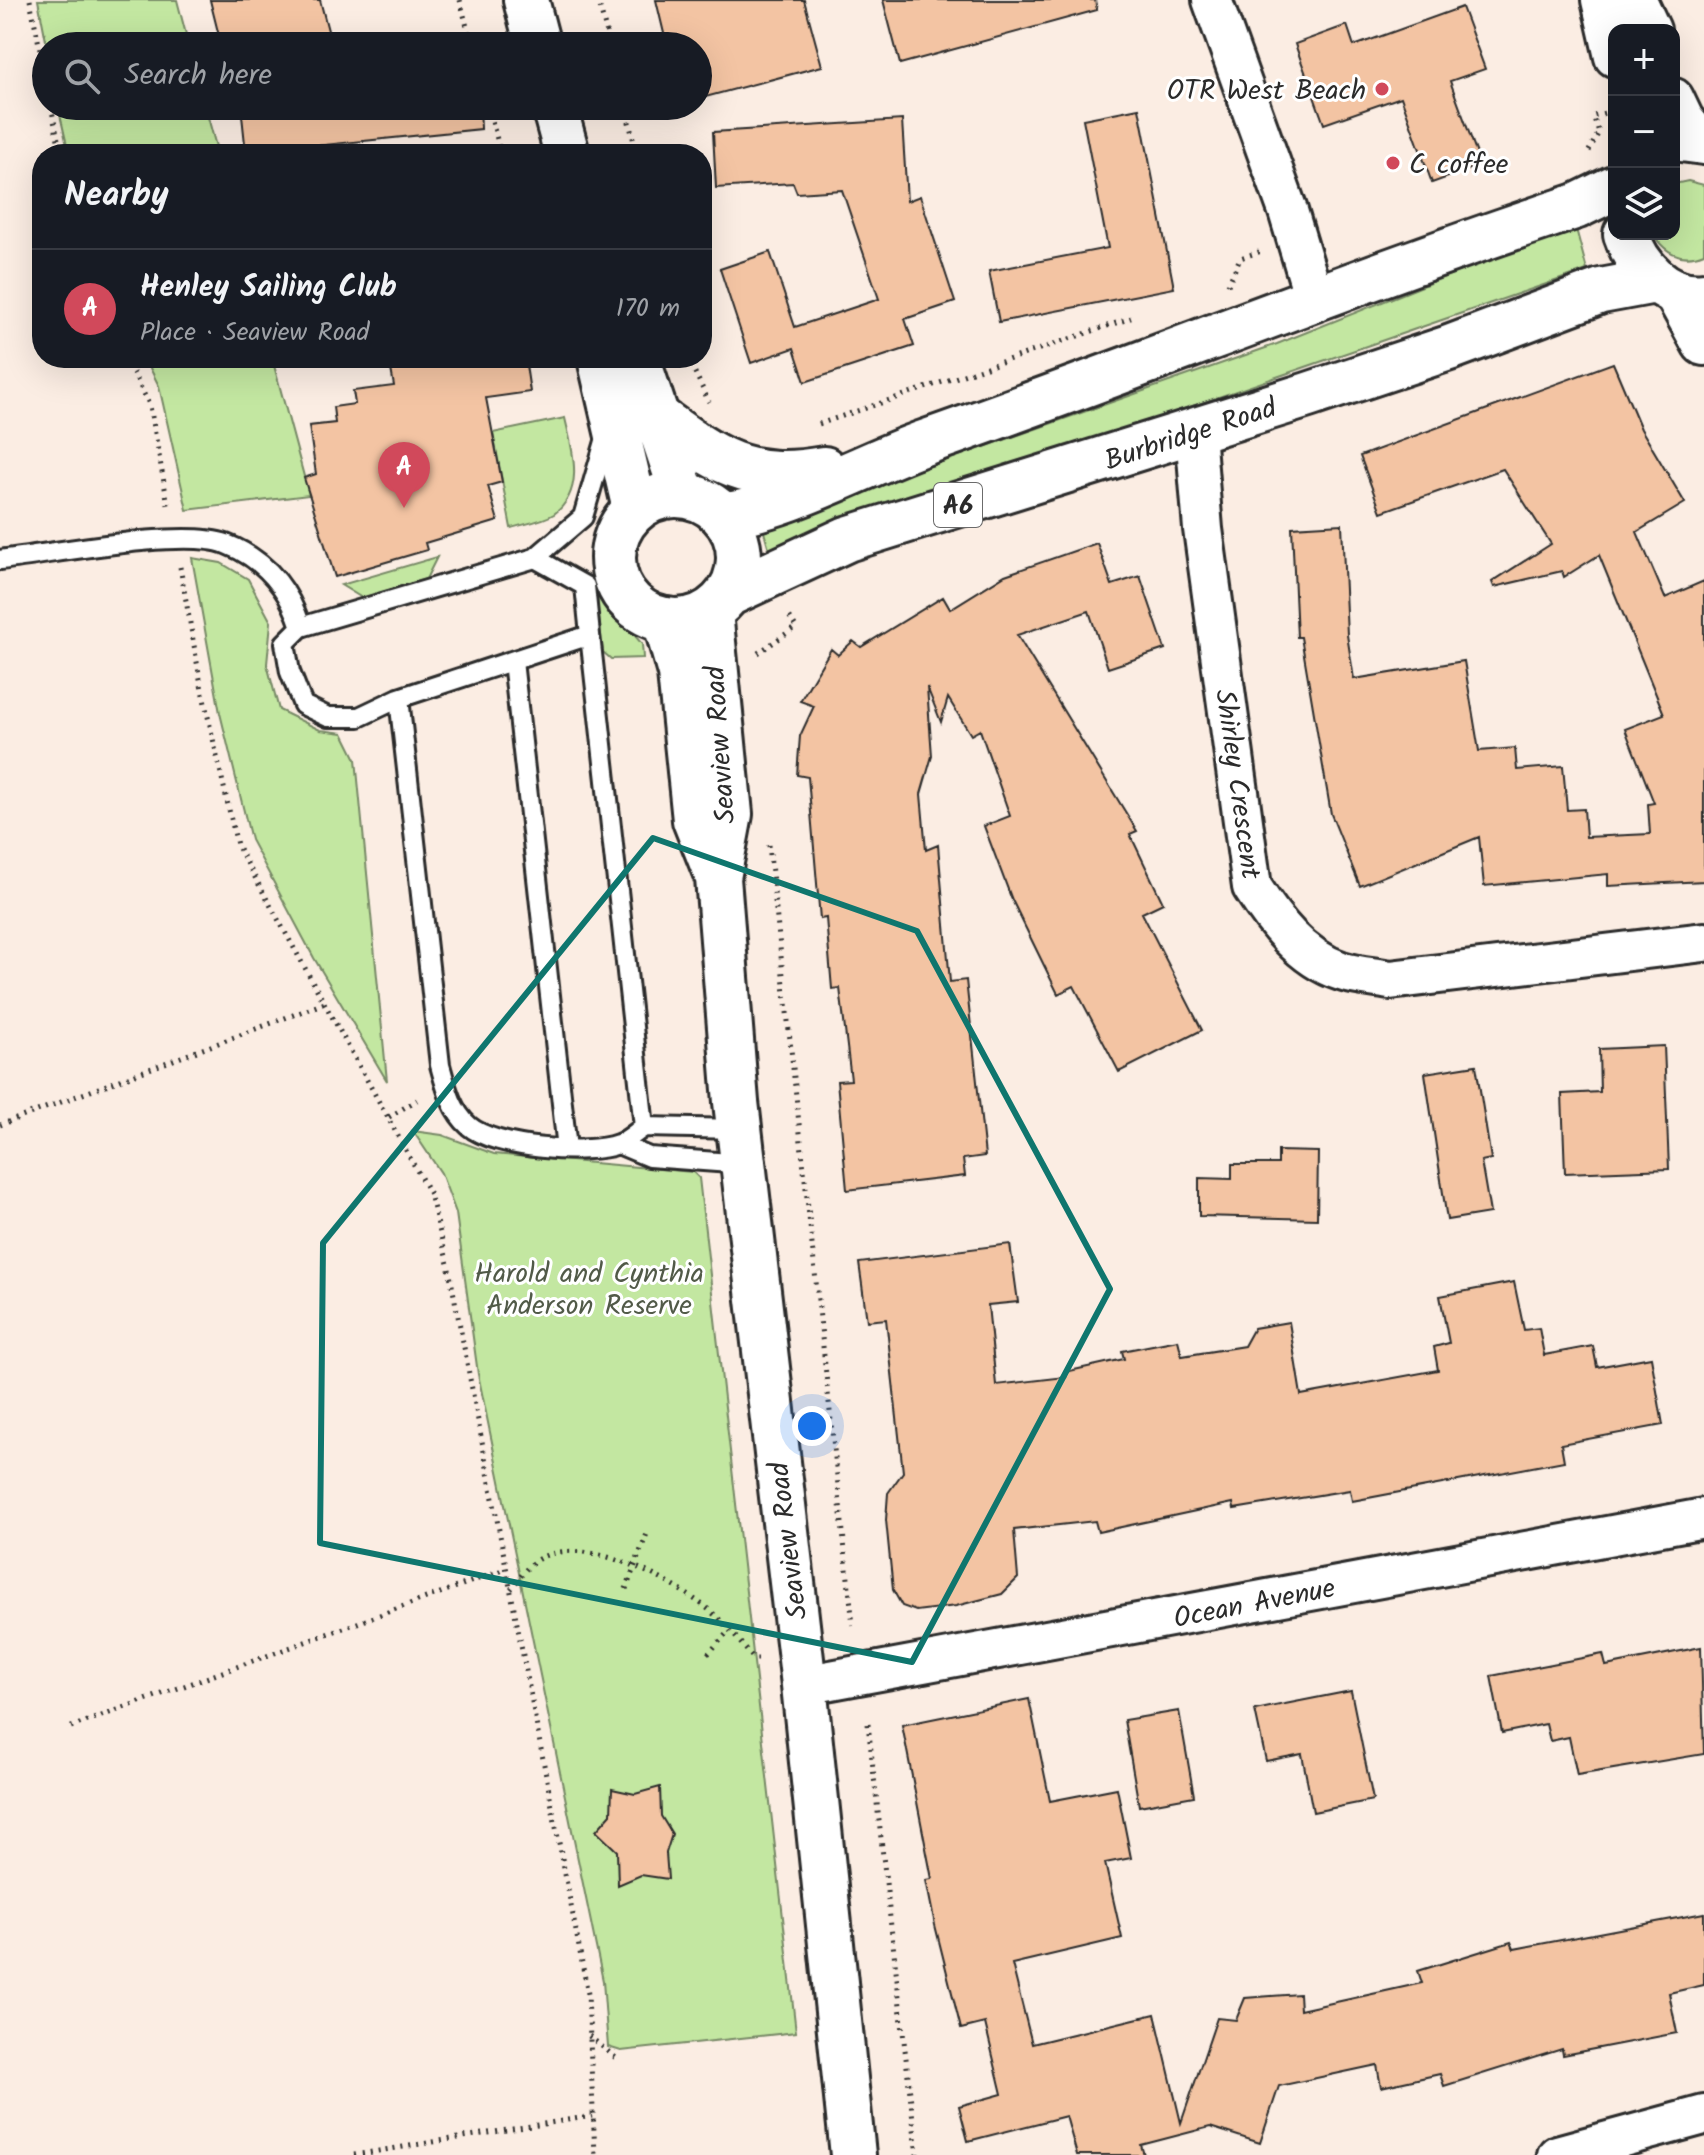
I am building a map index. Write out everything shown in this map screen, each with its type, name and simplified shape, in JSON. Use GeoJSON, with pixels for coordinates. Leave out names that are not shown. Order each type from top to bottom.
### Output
{"type":"FeatureCollection","features":[{"type":"Feature","properties":{"kind":"main road"},"geometry":{"type":"LineString","coordinates":[[526,0],[534,32]]}},
{"type":"Feature","properties":{"kind":"main road"},"geometry":{"type":"LineString","coordinates":[[558,120],[564,144]]}},
{"type":"Feature","properties":{"kind":"main road"},"geometry":{"type":"LineString","coordinates":[[1680,139],[1704,142]]}},
{"type":"Feature","properties":{"kind":"main road","name":"A6"},"geometry":{"type":"LineString","coordinates":[[723,515],[752,513],[878,460],[1314,298],[1577,206],[1600,172]]}},
{"type":"Feature","properties":{"kind":"main road"},"geometry":{"type":"LineString","coordinates":[[1629,240],[1637,260],[1679,289],[1704,343]]}},
{"type":"Feature","properties":{"kind":"main road","name":"Burbridge Road"},"geometry":{"type":"LineString","coordinates":[[719,603],[847,539],[1195,432],[1449,348],[1601,291],[1679,289]]}},
{"type":"Feature","properties":{"kind":"main road"},"geometry":{"type":"LineString","coordinates":[[602,368],[635,509]]}},
{"type":"Feature","properties":{"kind":"main road"},"geometry":{"type":"LineString","coordinates":[[640,368],[683,495]]}},
{"type":"Feature","properties":{"kind":"main road"},"geometry":{"type":"LineString","coordinates":[[653,414],[709,455],[755,473],[802,473],[878,460]]}},
{"type":"Feature","properties":{"kind":"main road"},"geometry":{"type":"LineString","coordinates":[[666,495],[683,495],[698,499],[723,515],[734,532],[740,554],[737,575],[719,603],[696,618],[665,620],[645,614],[629,601],[618,584],[612,564],[614,544],[622,524],[635,509],[666,495]]}},
{"type":"Feature","properties":{"kind":"main road","name":"Seaview Road"},"geometry":{"type":"LineString","coordinates":[[719,603],[730,814],[718,878],[742,1146],[804,1685],[853,2155]]}},
{"type":"Feature","properties":{"kind":"main road","name":"Seaview Road"},"geometry":{"type":"LineString","coordinates":[[665,620],[680,673],[695,820],[718,878]]}},
{"type":"Feature","properties":{"kind":"street"},"geometry":{"type":"LineString","coordinates":[[1212,0],[1288,211],[1314,298]]}},
{"type":"Feature","properties":{"kind":"street"},"geometry":{"type":"LineString","coordinates":[[1601,0],[1608,31]]}},
{"type":"Feature","properties":{"kind":"street"},"geometry":{"type":"LineString","coordinates":[[1637,0],[1648,24]]}},
{"type":"Feature","properties":{"kind":"street"},"geometry":{"type":"LineString","coordinates":[[1680,111],[1704,142]]}},
{"type":"Feature","properties":{"kind":"street","name":"Shirley Crescent"},"geometry":{"type":"LineString","coordinates":[[1195,432],[1203,529],[1252,887],[1271,917],[1306,952],[1340,971],[1390,980],[1704,942]]}},
{"type":"Feature","properties":{"kind":"street","name":"Ocean Avenue"},"geometry":{"type":"LineString","coordinates":[[804,1685],[1704,1518]]}},
{"type":"Feature","properties":{"kind":"street"},"geometry":{"type":"LineString","coordinates":[[1557,2155],[1704,2115]]}},
{"type":"Feature","properties":{"kind":"lane"},"geometry":{"type":"LineString","coordinates":[[590,635],[399,698],[359,717],[328,717],[303,705],[290,672],[285,643],[301,627],[535,558],[583,517],[606,445],[611,402]]}},
{"type":"Feature","properties":{"kind":"lane"},"geometry":{"type":"LineString","coordinates":[[0,560],[175,540],[226,544],[274,574],[293,602],[301,627]]}},
{"type":"Feature","properties":{"kind":"lane"},"geometry":{"type":"LineString","coordinates":[[535,558],[585,586],[644,1127]]}},
{"type":"Feature","properties":{"kind":"lane"},"geometry":{"type":"LineString","coordinates":[[513,661],[567,1149]]}},
{"type":"Feature","properties":{"kind":"lane"},"geometry":{"type":"LineString","coordinates":[[399,698],[440,1065],[449,1100],[469,1127],[507,1144],[567,1149],[618,1144],[644,1127],[742,1146]]}},
{"type":"Feature","properties":{"kind":"lane"},"geometry":{"type":"LineString","coordinates":[[618,1144],[649,1157],[742,1146]]}},
{"type":"Feature","properties":{"kind":"path"},"geometry":{"type":"LineString","coordinates":[[30,0],[36,32]]}},
{"type":"Feature","properties":{"kind":"path"},"geometry":{"type":"LineString","coordinates":[[460,0],[468,32]]}},
{"type":"Feature","properties":{"kind":"path"},"geometry":{"type":"LineString","coordinates":[[598,0],[606,32]]}},
{"type":"Feature","properties":{"kind":"path"},"geometry":{"type":"LineString","coordinates":[[1600,172],[1599,132],[1593,116],[1608,112]]}},
{"type":"Feature","properties":{"kind":"path"},"geometry":{"type":"LineString","coordinates":[[54,120],[59,144]]}},
{"type":"Feature","properties":{"kind":"path"},"geometry":{"type":"LineString","coordinates":[[492,120],[498,144]]}},
{"type":"Feature","properties":{"kind":"path"},"geometry":{"type":"LineString","coordinates":[[628,120],[634,144]]}},
{"type":"Feature","properties":{"kind":"path"},"geometry":{"type":"LineString","coordinates":[[1215,290],[1230,285],[1240,258],[1259,252]]}},
{"type":"Feature","properties":{"kind":"path"},"geometry":{"type":"LineString","coordinates":[[807,429],[1139,315]]}},
{"type":"Feature","properties":{"kind":"path"},"geometry":{"type":"LineString","coordinates":[[131,368],[150,406],[202,690],[237,845],[430,1194],[445,1250],[585,1979],[595,2155]]}},
{"type":"Feature","properties":{"kind":"path"},"geometry":{"type":"LineString","coordinates":[[693,368],[711,404]]}},
{"type":"Feature","properties":{"kind":"path"},"geometry":{"type":"LineString","coordinates":[[755,664],[757,653],[796,627]]}},
{"type":"Feature","properties":{"kind":"path"},"geometry":{"type":"LineString","coordinates":[[769,840],[853,1625]]}},
{"type":"Feature","properties":{"kind":"path"},"geometry":{"type":"LineString","coordinates":[[0,1125],[325,1003]]}},
{"type":"Feature","properties":{"kind":"path"},"geometry":{"type":"LineString","coordinates":[[389,1117],[417,1100]]}},
{"type":"Feature","properties":{"kind":"path"},"geometry":{"type":"LineString","coordinates":[[626,1589],[648,1531]]}},
{"type":"Feature","properties":{"kind":"path"},"geometry":{"type":"LineString","coordinates":[[510,1590],[535,1561],[562,1551],[600,1554],[634,1567],[699,1602],[754,1659],[762,1659]]}},
{"type":"Feature","properties":{"kind":"path"},"geometry":{"type":"LineString","coordinates":[[71,1727],[506,1569]]}},
{"type":"Feature","properties":{"kind":"path"},"geometry":{"type":"LineString","coordinates":[[708,1654],[729,1631]]}},
{"type":"Feature","properties":{"kind":"path"},"geometry":{"type":"LineString","coordinates":[[868,1724],[917,2155]]}},
{"type":"Feature","properties":{"kind":"path"},"geometry":{"type":"LineString","coordinates":[[589,2036],[616,2058]]}},
{"type":"Feature","properties":{"kind":"path"},"geometry":{"type":"LineString","coordinates":[[354,2155],[592,2116]]}},
{"type":"Feature","properties":{"kind":"highlighted area"},"geometry":{"type":"Polygon","coordinates":[[[653,838],[917,931],[1110,1289],[912,1662],[320,1543],[323,1243],[653,838]]]}},
{"type":"Feature","properties":{"kind":"green space"},"geometry":{"type":"Polygon","coordinates":[[[38,0],[177,0],[185,32],[44,32],[38,0]]]}},
{"type":"Feature","properties":{"kind":"green space"},"geometry":{"type":"Polygon","coordinates":[[[61,120],[209,120],[215,144],[67,144],[61,120]]]}},
{"type":"Feature","properties":{"kind":"green space"},"geometry":{"type":"Polygon","coordinates":[[[1688,181],[1704,185],[1704,253],[1696,256],[1675,254],[1658,240],[1680,240],[1680,183],[1688,181]]]}},
{"type":"Feature","properties":{"kind":"green space"},"geometry":{"type":"Polygon","coordinates":[[[1575,225],[1587,270],[934,495],[771,556],[762,525],[1277,344],[1575,225]]]}},
{"type":"Feature","properties":{"kind":"green space"},"geometry":{"type":"Polygon","coordinates":[[[150,368],[275,368],[309,495],[187,510],[159,386],[150,368]]]}},
{"type":"Feature","properties":{"kind":"green space"},"geometry":{"type":"Polygon","coordinates":[[[565,418],[574,469],[570,493],[554,514],[511,528],[493,433],[565,418]]]}},
{"type":"Feature","properties":{"kind":"green space"},"geometry":{"type":"Polygon","coordinates":[[[437,557],[426,579],[362,598],[341,585],[437,557]]]}},
{"type":"Feature","properties":{"kind":"green space"},"geometry":{"type":"Polygon","coordinates":[[[192,558],[221,563],[248,579],[271,622],[267,664],[279,710],[320,730],[343,733],[356,759],[387,1081],[314,958],[251,840],[220,713],[192,558]]]}},
{"type":"Feature","properties":{"kind":"green space"},"geometry":{"type":"Polygon","coordinates":[[[596,591],[642,644],[643,658],[611,659],[603,652],[596,591]]]}},
{"type":"Feature","properties":{"kind":"green space","name":"Harold and Cynthia Anderson Reserve"},"geometry":{"type":"Polygon","coordinates":[[[413,1131],[442,1135],[494,1154],[693,1172],[699,1178],[796,2032],[621,2051],[608,2047],[603,1981],[478,1374],[456,1213],[441,1173],[413,1131]]]}},
{"type":"Feature","properties":{"kind":"building"},"geometry":{"type":"Polygon","coordinates":[[[210,0],[320,0],[328,32],[218,32],[210,0]]]}},
{"type":"Feature","properties":{"kind":"building"},"geometry":{"type":"Polygon","coordinates":[[[656,0],[804,0],[822,66],[712,95],[712,32],[664,32],[656,0]]]}},
{"type":"Feature","properties":{"kind":"building"},"geometry":{"type":"Polygon","coordinates":[[[883,0],[1095,0],[1097,10],[900,64],[883,0]]]}},
{"type":"Feature","properties":{"kind":"building","name":"OTR West Beach"},"geometry":{"type":"Polygon","coordinates":[[[1462,7],[1485,69],[1450,81],[1481,165],[1432,183],[1401,97],[1324,124],[1295,44],[1347,25],[1354,46],[1462,7]]]}},
{"type":"Feature","properties":{"kind":"building"},"geometry":{"type":"Polygon","coordinates":[[[1139,108],[1174,288],[999,322],[989,271],[1108,248],[1083,119],[1139,108]]]}},
{"type":"Feature","properties":{"kind":"building"},"geometry":{"type":"Polygon","coordinates":[[[242,120],[481,120],[481,129],[334,144],[245,144],[242,120]]]}},
{"type":"Feature","properties":{"kind":"building"},"geometry":{"type":"Polygon","coordinates":[[[902,120],[907,201],[920,196],[955,302],[905,319],[914,346],[805,382],[794,348],[751,363],[720,269],[770,252],[795,327],[879,299],[842,190],[797,193],[793,183],[716,188],[713,132],[902,120]]]}},
{"type":"Feature","properties":{"kind":"building"},"geometry":{"type":"Polygon","coordinates":[[[1613,363],[1641,429],[1685,503],[1637,532],[1665,598],[1704,581],[1704,881],[1608,886],[1608,874],[1484,886],[1479,837],[1360,886],[1331,814],[1301,637],[1297,637],[1292,527],[1342,524],[1347,635],[1354,679],[1464,661],[1479,751],[1515,748],[1517,770],[1563,766],[1567,810],[1584,809],[1586,837],[1650,834],[1648,804],[1654,803],[1625,729],[1664,714],[1599,555],[1564,577],[1562,571],[1494,587],[1492,582],[1551,544],[1503,469],[1381,512],[1360,456],[1613,363]]]}},
{"type":"Feature","properties":{"kind":"building"},"geometry":{"type":"Polygon","coordinates":[[[526,368],[530,392],[486,398],[502,482],[488,486],[498,521],[425,543],[427,550],[335,577],[304,478],[316,474],[309,426],[335,423],[333,407],[355,404],[353,391],[394,386],[391,369],[526,368]]]}},
{"type":"Feature","properties":{"kind":"building"},"geometry":{"type":"Polygon","coordinates":[[[1097,543],[1112,585],[1140,576],[1165,649],[1108,668],[1089,611],[1017,635],[1137,831],[1130,834],[1163,903],[1142,913],[1202,1030],[1119,1072],[1074,986],[1058,994],[1012,900],[984,826],[1010,816],[980,730],[971,735],[948,698],[941,722],[927,687],[932,756],[921,794],[926,850],[938,845],[950,982],[966,980],[985,1156],[963,1159],[965,1176],[847,1190],[837,1081],[851,1080],[840,988],[832,989],[826,918],[820,919],[808,777],[797,775],[800,736],[814,706],[800,701],[831,649],[838,655],[853,641],[861,647],[943,597],[950,609],[1005,575],[1097,543]]]}},
{"type":"Feature","properties":{"kind":"building"},"geometry":{"type":"Polygon","coordinates":[[[1664,1046],[1669,1169],[1565,1173],[1562,1094],[1600,1092],[1599,1049],[1664,1046]]]}},
{"type":"Feature","properties":{"kind":"building"},"geometry":{"type":"Polygon","coordinates":[[[1476,1065],[1491,1159],[1481,1161],[1490,1213],[1447,1220],[1425,1073],[1476,1065]]]}},
{"type":"Feature","properties":{"kind":"building"},"geometry":{"type":"Polygon","coordinates":[[[1278,1151],[1318,1152],[1317,1219],[1199,1216],[1199,1178],[1232,1179],[1232,1164],[1278,1164],[1278,1151]]]}},
{"type":"Feature","properties":{"kind":"building"},"geometry":{"type":"Polygon","coordinates":[[[1010,1244],[1018,1302],[988,1305],[996,1385],[1066,1377],[1065,1372],[1124,1359],[1122,1351],[1178,1340],[1182,1356],[1244,1346],[1254,1328],[1289,1322],[1301,1395],[1438,1370],[1434,1347],[1449,1343],[1440,1296],[1514,1282],[1524,1330],[1539,1328],[1544,1355],[1593,1346],[1597,1367],[1651,1357],[1663,1425],[1561,1444],[1564,1461],[1352,1501],[1350,1490],[1234,1509],[1233,1503],[1098,1532],[1095,1521],[1014,1530],[1018,1578],[1002,1594],[956,1606],[916,1611],[902,1606],[893,1590],[886,1520],[888,1493],[903,1472],[886,1319],[867,1321],[859,1263],[1010,1244]]]}},
{"type":"Feature","properties":{"kind":"building"},"geometry":{"type":"Polygon","coordinates":[[[1701,1647],[1704,1754],[1577,1775],[1569,1737],[1550,1741],[1546,1724],[1502,1733],[1491,1676],[1603,1654],[1606,1666],[1701,1647]]]}},
{"type":"Feature","properties":{"kind":"building"},"geometry":{"type":"Polygon","coordinates":[[[1351,1691],[1373,1800],[1313,1812],[1302,1754],[1266,1761],[1255,1710],[1351,1691]]]}},
{"type":"Feature","properties":{"kind":"building"},"geometry":{"type":"Polygon","coordinates":[[[1029,1699],[1050,1801],[1117,1788],[1131,1858],[1105,1863],[1122,1938],[1012,1964],[1032,2044],[1155,2014],[1181,2123],[1217,2018],[1236,2020],[1245,1998],[1299,1994],[1300,2010],[1422,1983],[1418,1971],[1511,1942],[1514,1949],[1704,1913],[1704,1985],[1669,1993],[1677,2033],[1563,2055],[1562,2049],[1444,2086],[1440,2074],[1381,2087],[1377,2065],[1279,2086],[1260,2143],[1210,2127],[1141,2145],[1144,2155],[1077,2155],[1066,2116],[968,2141],[959,2106],[1002,2094],[985,2023],[961,2029],[926,1880],[932,1879],[902,1725],[1029,1699]]]}},
{"type":"Feature","properties":{"kind":"building"},"geometry":{"type":"Polygon","coordinates":[[[1179,1711],[1194,1796],[1139,1806],[1124,1720],[1179,1711]]]}},
{"type":"Feature","properties":{"kind":"building"},"geometry":{"type":"Polygon","coordinates":[[[660,1787],[661,1816],[672,1834],[666,1853],[668,1879],[641,1875],[618,1885],[617,1851],[596,1831],[611,1814],[612,1789],[635,1794],[660,1787]]]}},
{"type":"Feature","properties":{"kind":"place","name":"OTR West Beach"},"geometry":{"type":"Point","coordinates":[1382,89]}},
{"type":"Feature","properties":{"kind":"place","name":"C coffee"},"geometry":{"type":"Point","coordinates":[1393,163]}},
{"type":"Feature","properties":{"kind":"place","name":"Henley Sailing Club"},"geometry":{"type":"Point","coordinates":[404,508]}}]}
